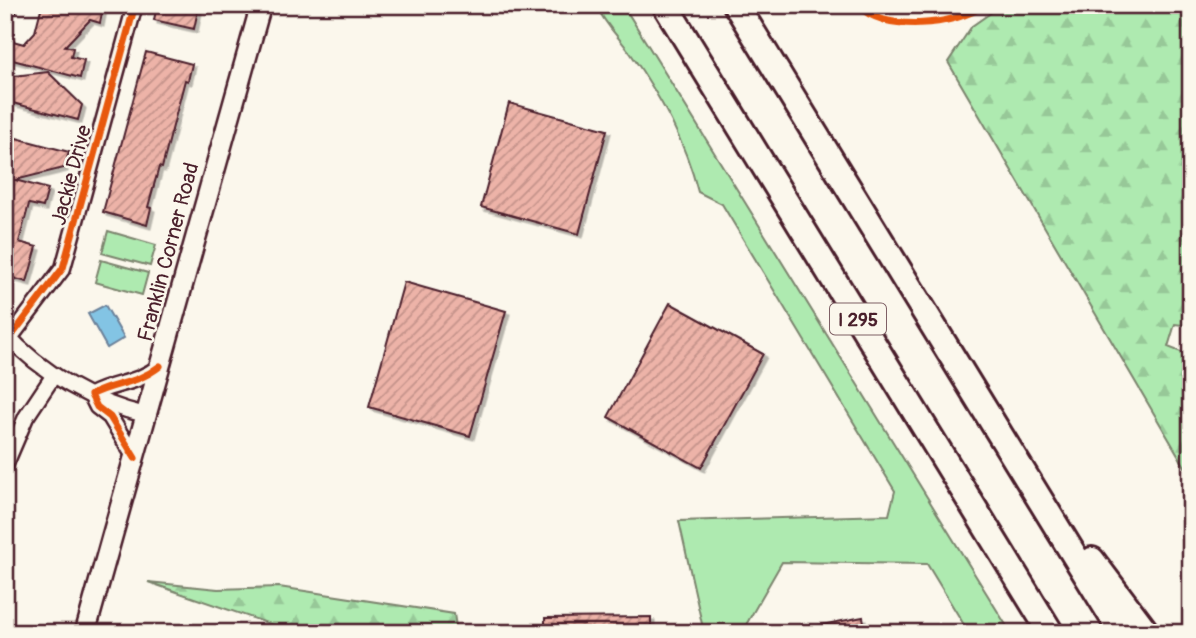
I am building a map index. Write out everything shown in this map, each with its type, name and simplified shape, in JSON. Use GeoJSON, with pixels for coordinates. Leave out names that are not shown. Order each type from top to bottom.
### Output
{"type":"FeatureCollection","features":[{"type":"Feature","properties":{"kind":"highway","name":"I 295"},"geometry":{"type":"LineString","coordinates":[[665,5],[1051,633]]}},
{"type":"Feature","properties":{"kind":"highway","name":"I 295"},"geometry":{"type":"LineString","coordinates":[[736,5],[1122,633]]}},
{"type":"Feature","properties":{"kind":"highway"},"geometry":{"type":"LineString","coordinates":[[1064,539],[1097,564],[1147,633]]}},
{"type":"Feature","properties":{"kind":"main road","name":"Franklin Corner Road"},"geometry":{"type":"LineString","coordinates":[[85,633],[261,5]]}},
{"type":"Feature","properties":{"kind":"street"},"geometry":{"type":"LineString","coordinates":[[5,12],[11,5]]}},
{"type":"Feature","properties":{"kind":"street","name":"Jackie Drive"},"geometry":{"type":"LineString","coordinates":[[8,336],[64,268],[135,5]]}},
{"type":"Feature","properties":{"kind":"street"},"geometry":{"type":"LineString","coordinates":[[8,336],[54,375],[115,407],[146,415]]}},
{"type":"Feature","properties":{"kind":"street"},"geometry":{"type":"LineString","coordinates":[[91,396],[103,389],[133,383],[160,366]]}},
{"type":"Feature","properties":{"kind":"street"},"geometry":{"type":"LineString","coordinates":[[5,466],[26,417],[54,375]]}},
{"type":"Feature","properties":{"kind":"street"},"geometry":{"type":"LineString","coordinates":[[91,396],[97,407],[115,424],[135,458]]}},
{"type":"Feature","properties":{"kind":"green space"},"geometry":{"type":"Polygon","coordinates":[[[596,5],[623,5],[1011,633],[969,633],[927,564],[782,562],[743,630],[704,633],[679,521],[889,515],[895,491],[722,204],[698,192],[686,155],[662,104],[596,5]]]}},
{"type":"Feature","properties":{"kind":"green space"},"geometry":{"type":"Polygon","coordinates":[[[1002,5],[1191,5],[1191,326],[1175,324],[1168,347],[1191,356],[1191,461],[1187,470],[948,62],[972,26],[1002,5]]]}},
{"type":"Feature","properties":{"kind":"green space"},"geometry":{"type":"Polygon","coordinates":[[[108,231],[156,245],[150,266],[102,253],[108,231]]]}},
{"type":"Feature","properties":{"kind":"green space"},"geometry":{"type":"Polygon","coordinates":[[[101,260],[148,273],[142,295],[95,282],[101,260]]]}},
{"type":"Feature","properties":{"kind":"green space"},"geometry":{"type":"Polygon","coordinates":[[[148,582],[218,589],[279,587],[454,614],[457,633],[296,633],[148,582]]]}},
{"type":"Feature","properties":{"kind":"water"},"geometry":{"type":"Polygon","coordinates":[[[105,305],[124,338],[107,348],[88,314],[105,305]]]}},
{"type":"Feature","properties":{"kind":"building"},"geometry":{"type":"Polygon","coordinates":[[[42,5],[61,10],[63,5],[103,8],[100,23],[90,20],[65,46],[73,48],[71,57],[84,60],[80,78],[9,59],[13,41],[24,44],[35,32],[42,5]]]}},
{"type":"Feature","properties":{"kind":"building"},"geometry":{"type":"Polygon","coordinates":[[[157,5],[199,5],[194,29],[154,20],[157,5]]]}},
{"type":"Feature","properties":{"kind":"building"},"geometry":{"type":"Polygon","coordinates":[[[146,52],[192,64],[188,81],[185,80],[162,168],[159,167],[148,207],[151,208],[147,225],[103,212],[146,52]]]}},
{"type":"Feature","properties":{"kind":"building"},"geometry":{"type":"Polygon","coordinates":[[[48,72],[82,105],[78,120],[5,101],[5,77],[48,72]]]}},
{"type":"Feature","properties":{"kind":"building"},"geometry":{"type":"Polygon","coordinates":[[[509,103],[607,130],[579,234],[481,207],[509,103]]]}},
{"type":"Feature","properties":{"kind":"building"},"geometry":{"type":"Polygon","coordinates":[[[5,135],[69,152],[64,168],[15,180],[48,189],[43,207],[29,204],[19,242],[37,247],[27,282],[5,276],[5,135]]]}},
{"type":"Feature","properties":{"kind":"building"},"geometry":{"type":"Polygon","coordinates":[[[404,282],[506,311],[470,436],[369,407],[404,282]]]}},
{"type":"Feature","properties":{"kind":"building"},"geometry":{"type":"Polygon","coordinates":[[[670,303],[763,354],[701,468],[608,417],[670,303]]]}},
{"type":"Feature","properties":{"kind":"building"},"geometry":{"type":"Polygon","coordinates":[[[651,617],[651,633],[545,633],[545,618],[651,617]]]}},
{"type":"Feature","properties":{"kind":"building"},"geometry":{"type":"Polygon","coordinates":[[[863,617],[866,633],[811,633],[811,627],[863,617]]]}},
{"type":"Feature","properties":{"kind":"cycle path"},"geometry":{"type":"LineString","coordinates":[[10,338],[63,268],[135,5]]}},
{"type":"Feature","properties":{"kind":"cycle path"},"geometry":{"type":"LineString","coordinates":[[858,5],[869,14],[901,23],[938,22],[956,18],[984,5]]}},
{"type":"Feature","properties":{"kind":"cycle path"},"geometry":{"type":"LineString","coordinates":[[135,458],[110,417],[97,407],[91,395],[142,377],[160,366]]}}]}
